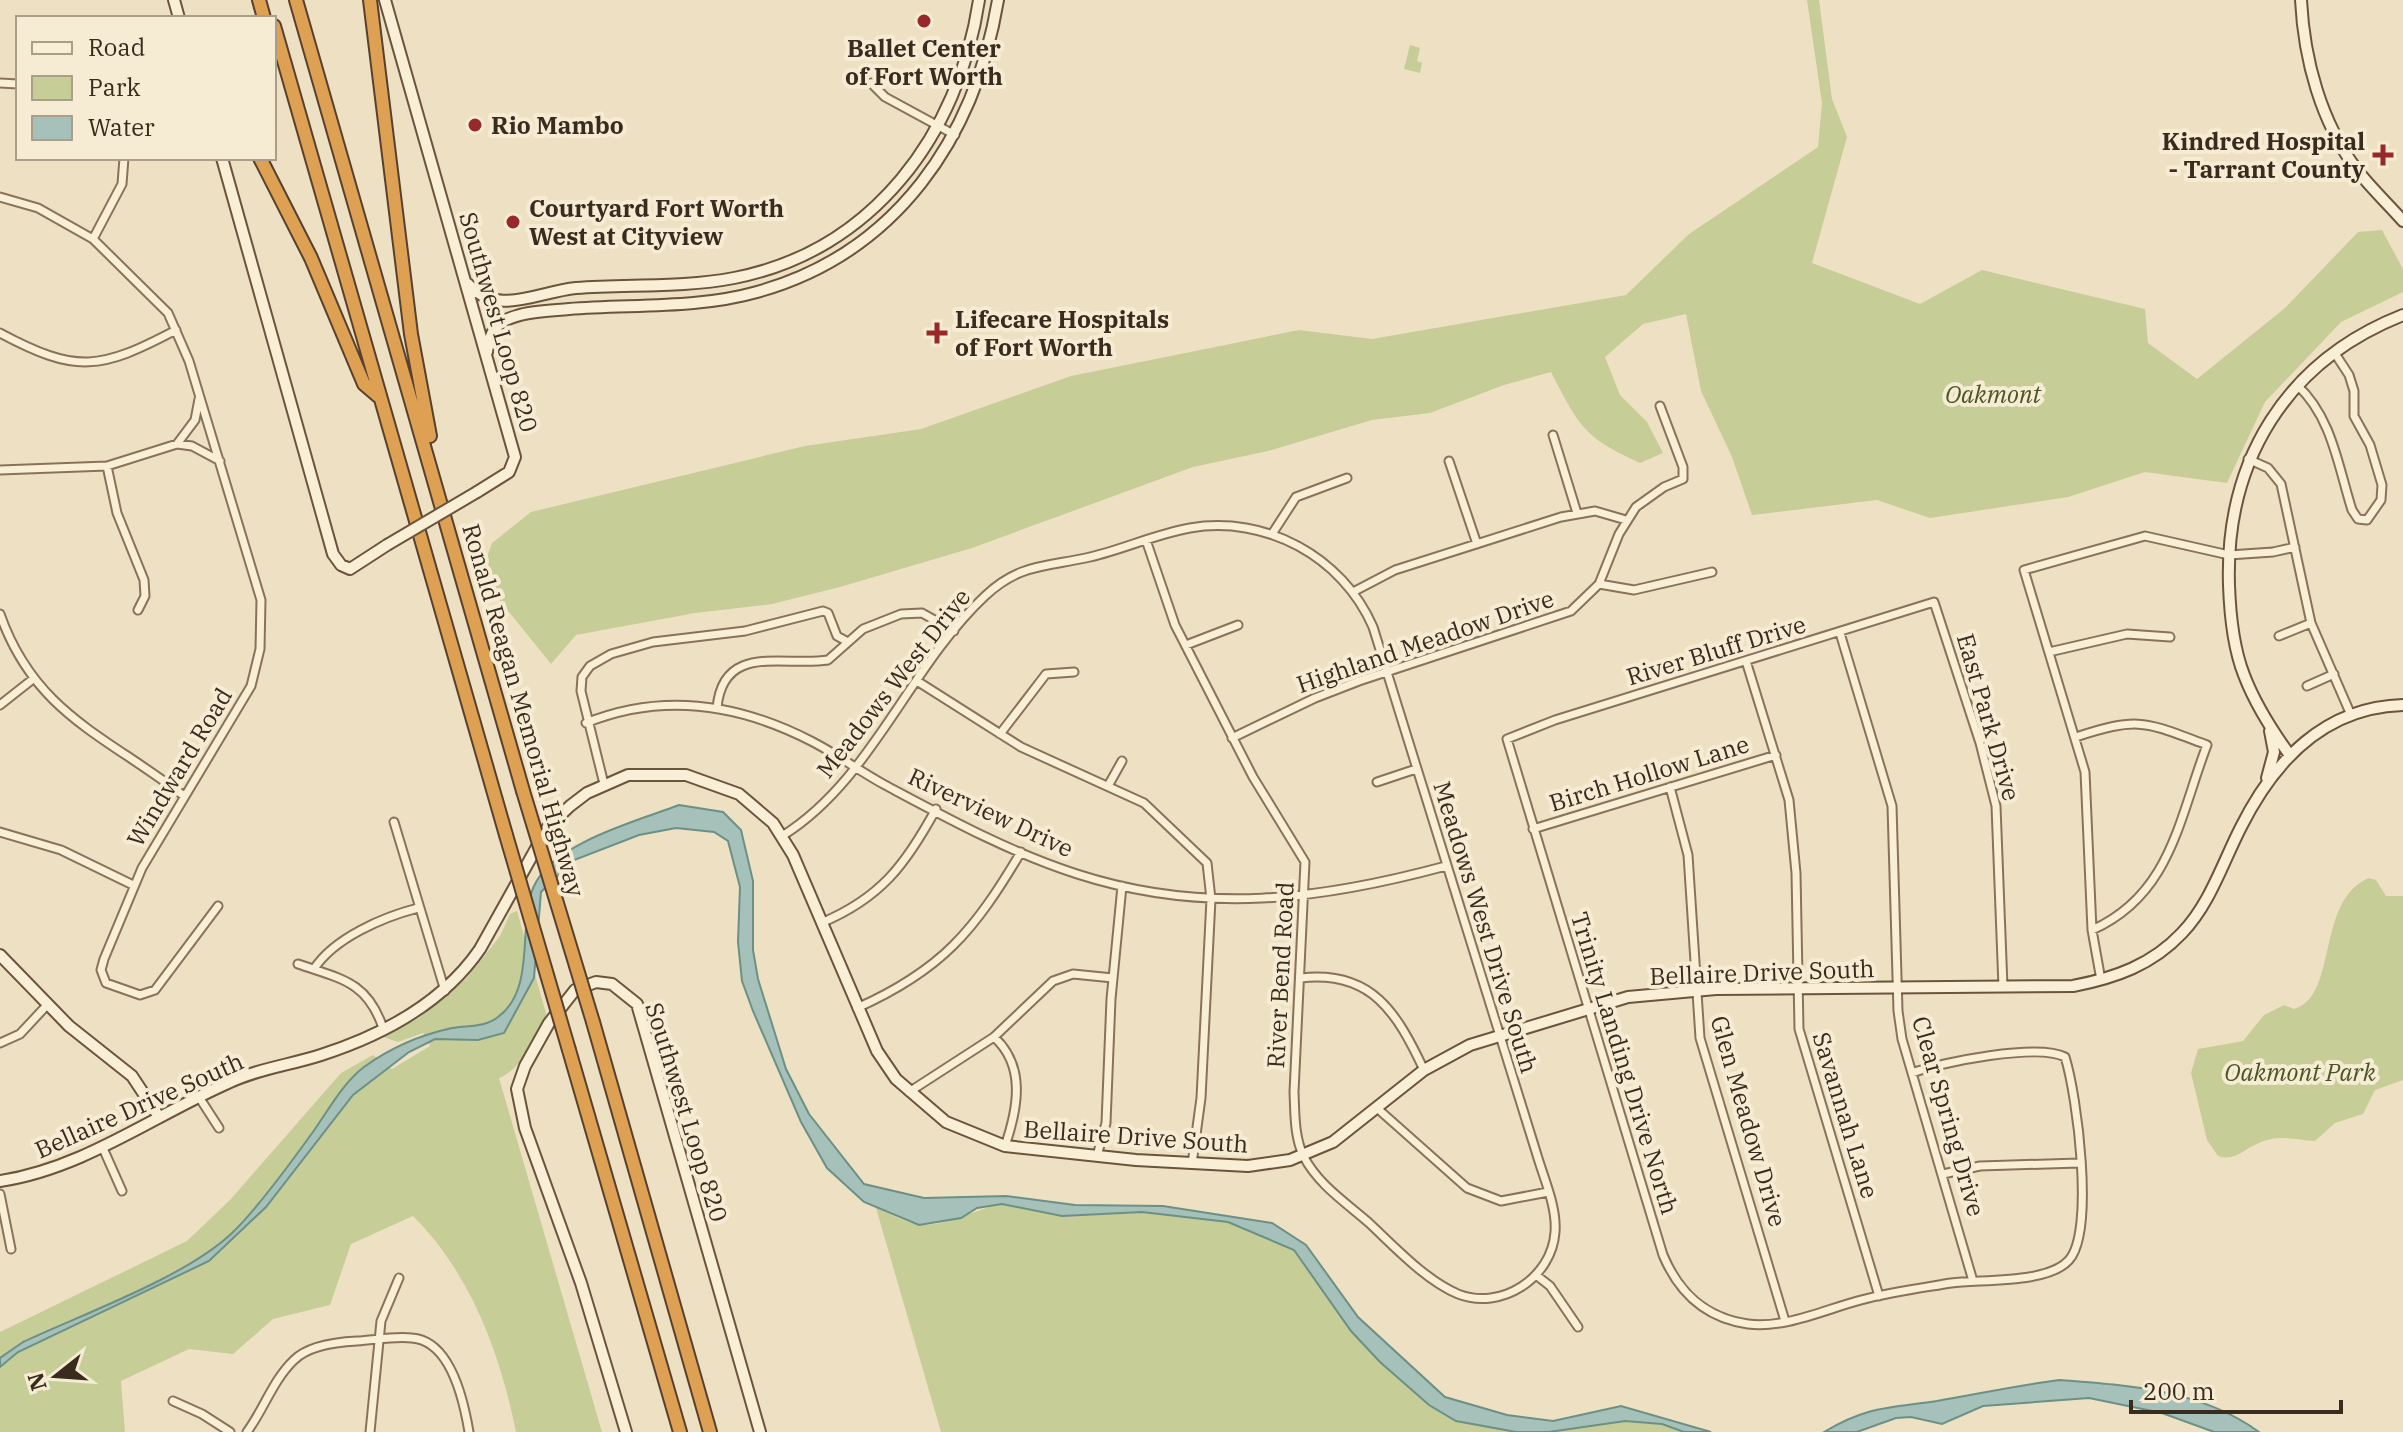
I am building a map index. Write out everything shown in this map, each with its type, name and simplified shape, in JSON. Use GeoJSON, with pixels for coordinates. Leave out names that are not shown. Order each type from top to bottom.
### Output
{"type":"FeatureCollection","features":[{"type":"Feature","properties":{"kind":"highway","name":"Ronald Reagan Memorial Highway"},"geometry":{"type":"LineString","coordinates":[[296,0],[710,1432]]}},
{"type":"Feature","properties":{"kind":"highway"},"geometry":{"type":"LineString","coordinates":[[370,0],[411,334],[438,467],[438,486]]}},
{"type":"Feature","properties":{"kind":"highway"},"geometry":{"type":"LineString","coordinates":[[276,33],[378,396],[680,1432]]}},
{"type":"Feature","properties":{"kind":"highway"},"geometry":{"type":"LineString","coordinates":[[276,60],[288,75]]}},
{"type":"Feature","properties":{"kind":"highway"},"geometry":{"type":"LineString","coordinates":[[261,160],[311,258],[364,384],[378,396]]}},
{"type":"Feature","properties":{"kind":"street","name":"Southwest Loop 820"},"geometry":{"type":"LineString","coordinates":[[223,160],[333,554],[341,565],[350,569],[509,472],[515,463],[468,284],[385,0]]}},
{"type":"Feature","properties":{"kind":"street"},"geometry":{"type":"LineString","coordinates":[[468,284],[482,299],[497,302],[574,288],[687,284],[757,272],[795,257],[850,226],[897,185],[940,126],[961,78],[979,0]]}},
{"type":"Feature","properties":{"kind":"street"},"geometry":{"type":"LineString","coordinates":[[487,352],[493,331],[513,317],[583,308],[732,298],[774,287],[820,266],[860,240],[905,203],[955,135],[985,66],[998,0]]}},
{"type":"Feature","properties":{"kind":"street"},"geometry":{"type":"LineString","coordinates":[[2301,0],[2310,64],[2331,126],[2357,170],[2403,221]]}},
{"type":"Feature","properties":{"kind":"street"},"geometry":{"type":"LineString","coordinates":[[871,83],[885,97],[955,135]]}},
{"type":"Feature","properties":{"kind":"street"},"geometry":{"type":"LineString","coordinates":[[93,239],[122,184],[124,160]]}},
{"type":"Feature","properties":{"kind":"street","name":"Windward Road"},"geometry":{"type":"LineString","coordinates":[[0,197],[38,208],[93,239],[168,313],[200,397],[261,600],[260,649],[251,686],[133,885],[104,959],[103,976],[111,986],[140,995],[161,984],[218,906]]}},
{"type":"Feature","properties":{"kind":"street"},"geometry":{"type":"LineString","coordinates":[[850,226],[860,240]]}},
{"type":"Feature","properties":{"kind":"street"},"geometry":{"type":"LineString","coordinates":[[685,302],[687,284]]}},
{"type":"Feature","properties":{"kind":"street"},"geometry":{"type":"LineString","coordinates":[[2289,754],[2269,725],[2238,655],[2229,601],[2233,505],[2248,459],[2271,419],[2297,385],[2334,352],[2375,327],[2403,315]]}},
{"type":"Feature","properties":{"kind":"street"},"geometry":{"type":"LineString","coordinates":[[0,333],[53,359],[103,362],[126,356],[176,330]]}},
{"type":"Feature","properties":{"kind":"street"},"geometry":{"type":"LineString","coordinates":[[2297,385],[2315,403],[2325,422],[2352,510],[2358,519],[2367,520],[2381,500],[2382,485],[2370,445],[2354,416],[2354,391],[2349,375],[2334,352]]}},
{"type":"Feature","properties":{"kind":"street"},"geometry":{"type":"LineString","coordinates":[[177,444],[195,420],[200,397]]}},
{"type":"Feature","properties":{"kind":"street","name":"Highland Meadow Drive"},"geometry":{"type":"LineString","coordinates":[[1232,738],[1315,698],[1547,621],[1578,606],[1599,584],[1626,520],[1648,497],[1683,479],[1683,467],[1660,406]]}},
{"type":"Feature","properties":{"kind":"street"},"geometry":{"type":"LineString","coordinates":[[1553,435],[1577,513]]}},
{"type":"Feature","properties":{"kind":"street"},"geometry":{"type":"LineString","coordinates":[[0,470],[107,466],[177,444],[192,446],[220,461]]}},
{"type":"Feature","properties":{"kind":"street"},"geometry":{"type":"LineString","coordinates":[[2248,459],[2268,468],[2281,484],[2311,623],[2351,715]]}},
{"type":"Feature","properties":{"kind":"street"},"geometry":{"type":"LineString","coordinates":[[1449,461],[1477,544]]}},
{"type":"Feature","properties":{"kind":"street"},"geometry":{"type":"LineString","coordinates":[[107,466],[117,513],[144,580],[145,596],[138,610]]}},
{"type":"Feature","properties":{"kind":"street"},"geometry":{"type":"LineString","coordinates":[[1272,534],[1296,497],[1347,478]]}},
{"type":"Feature","properties":{"kind":"street"},"geometry":{"type":"LineString","coordinates":[[1353,592],[1395,570],[1577,513],[1595,511],[1626,520]]}},
{"type":"Feature","properties":{"kind":"street","name":"Meadows West Drive"},"geometry":{"type":"LineString","coordinates":[[782,836],[808,819],[854,767],[954,631],[985,596],[1021,571],[1039,564],[1088,557],[1146,540],[1217,525],[1272,534],[1311,553],[1353,592]]}},
{"type":"Feature","properties":{"kind":"street"},"geometry":{"type":"LineString","coordinates":[[2101,980],[2092,930],[2087,789],[2076,737],[2024,570],[2145,536],[2229,555],[2295,547]]}},
{"type":"Feature","properties":{"kind":"street","name":"River Bend Road"},"geometry":{"type":"LineString","coordinates":[[1146,540],[1186,645],[1232,738],[1301,854],[1306,871],[1294,1092],[1295,1121],[1303,1155],[1323,1182],[1447,1288],[1470,1298],[1499,1297],[1524,1286],[1536,1275]]}},
{"type":"Feature","properties":{"kind":"street"},"geometry":{"type":"LineString","coordinates":[[1599,584],[1634,590],[1712,572]]}},
{"type":"Feature","properties":{"kind":"street","name":"Meadows West Drive South"},"geometry":{"type":"LineString","coordinates":[[1353,592],[1369,620],[1387,673],[1548,1192],[1555,1220],[1555,1238],[1536,1275]]}},
{"type":"Feature","properties":{"kind":"street","name":"River Bluff Drive"},"geometry":{"type":"LineString","coordinates":[[1510,737],[1934,602]]}},
{"type":"Feature","properties":{"kind":"street","name":"East Park Drive"},"geometry":{"type":"LineString","coordinates":[[1934,602],[1980,743],[1996,806],[2003,987]]}},
{"type":"Feature","properties":{"kind":"street"},"geometry":{"type":"LineString","coordinates":[[604,784],[586,723],[582,677],[598,658],[653,642],[745,631],[823,611],[828,613],[837,636],[848,642]]}},
{"type":"Feature","properties":{"kind":"street"},"geometry":{"type":"LineString","coordinates":[[717,708],[720,686],[736,671],[771,659],[828,660],[848,642],[882,620],[913,612],[931,616],[954,631]]}},
{"type":"Feature","properties":{"kind":"street"},"geometry":{"type":"LineString","coordinates":[[0,614],[22,665],[33,679],[84,729],[142,764],[184,796]]}},
{"type":"Feature","properties":{"kind":"street"},"geometry":{"type":"LineString","coordinates":[[2279,636],[2311,623]]}},
{"type":"Feature","properties":{"kind":"street"},"geometry":{"type":"LineString","coordinates":[[1186,645],[1238,625]]}},
{"type":"Feature","properties":{"kind":"street","name":"Clear Spring Drive"},"geometry":{"type":"LineString","coordinates":[[1840,633],[1892,806],[1902,1039],[1973,1281]]}},
{"type":"Feature","properties":{"kind":"street"},"geometry":{"type":"LineString","coordinates":[[2049,652],[2127,634],[2170,637]]}},
{"type":"Feature","properties":{"kind":"street","name":"Savannah Lane"},"geometry":{"type":"LineString","coordinates":[[1746,661],[1789,800],[1795,850],[1797,1019],[1808,1065],[1879,1296]]}},
{"type":"Feature","properties":{"kind":"street"},"geometry":{"type":"LineString","coordinates":[[1000,734],[1046,674],[1074,672]]}},
{"type":"Feature","properties":{"kind":"street"},"geometry":{"type":"LineString","coordinates":[[2307,686],[2334,674]]}},
{"type":"Feature","properties":{"kind":"street"},"geometry":{"type":"LineString","coordinates":[[0,705],[33,679]]}},
{"type":"Feature","properties":{"kind":"street"},"geometry":{"type":"LineString","coordinates":[[917,681],[1000,734],[1071,772],[1144,803],[1202,857],[1210,871],[1201,1098],[1192,1164]]}},
{"type":"Feature","properties":{"kind":"street","name":"Riverview Drive"},"geometry":{"type":"LineString","coordinates":[[586,723],[614,712],[669,704],[717,708],[780,726],[1021,852],[1080,875],[1122,886],[1240,901],[1344,892],[1446,866]]}},
{"type":"Feature","properties":{"kind":"street","name":"Bellaire Drive South"},"geometry":{"type":"LineString","coordinates":[[0,1181],[26,1177],[102,1146],[235,1079],[324,1054],[383,1028],[445,991],[468,967],[548,827],[570,806],[604,784],[642,773],[686,775],[749,800],[782,836],[877,1051],[909,1092],[946,1122],[1005,1146],[1192,1164],[1264,1165],[1303,1155],[1333,1142],[1424,1070],[1448,1055],[1498,1035],[1644,994],[1695,990],[2073,986],[2101,980],[2153,957],[2195,918],[2266,783],[2289,754],[2312,735],[2351,715],[2403,705]]}},
{"type":"Feature","properties":{"kind":"street"},"geometry":{"type":"LineString","coordinates":[[2076,737],[2119,724],[2143,722],[2207,745],[2158,874],[2130,909],[2092,930]]}},
{"type":"Feature","properties":{"kind":"street"},"geometry":{"type":"LineString","coordinates":[[2266,783],[2274,752],[2269,725]]}},
{"type":"Feature","properties":{"kind":"street","name":"Trinity Landing Drive North"},"geometry":{"type":"LineString","coordinates":[[1510,737],[1506,745],[1663,1255],[1679,1288],[1703,1308],[1728,1320],[1760,1325],[1879,1296],[1973,1281],[2039,1275],[2068,1261],[2077,1248],[2082,1223],[2079,1163]]}},
{"type":"Feature","properties":{"kind":"street","name":"Birch Hollow Lane"},"geometry":{"type":"LineString","coordinates":[[1533,829],[1776,755]]}},
{"type":"Feature","properties":{"kind":"street"},"geometry":{"type":"LineString","coordinates":[[1108,786],[1122,761]]}},
{"type":"Feature","properties":{"kind":"street"},"geometry":{"type":"LineString","coordinates":[[1377,782],[1416,769]]}},
{"type":"Feature","properties":{"kind":"street","name":"Glen Meadow Drive"},"geometry":{"type":"LineString","coordinates":[[1670,787],[1688,855],[1700,1038],[1785,1321]]}},
{"type":"Feature","properties":{"kind":"street"},"geometry":{"type":"LineString","coordinates":[[821,923],[875,893],[904,865],[936,809]]}},
{"type":"Feature","properties":{"kind":"street"},"geometry":{"type":"LineString","coordinates":[[394,822],[445,991]]}},
{"type":"Feature","properties":{"kind":"street"},"geometry":{"type":"LineString","coordinates":[[0,832],[61,850],[133,885]]}},
{"type":"Feature","properties":{"kind":"street"},"geometry":{"type":"LineString","coordinates":[[857,1008],[894,991],[938,962],[973,927],[1021,852]]}},
{"type":"Feature","properties":{"kind":"street"},"geometry":{"type":"LineString","coordinates":[[1097,1156],[1106,1123],[1113,978],[1122,886]]}},
{"type":"Feature","properties":{"kind":"street"},"geometry":{"type":"LineString","coordinates":[[314,969],[327,954],[374,924],[418,908]]}},
{"type":"Feature","properties":{"kind":"street"},"geometry":{"type":"LineString","coordinates":[[2,959],[92,1047],[132,1076],[159,1117]]}},
{"type":"Feature","properties":{"kind":"street"},"geometry":{"type":"LineString","coordinates":[[298,964],[364,991],[373,1001],[383,1028]]}},
{"type":"Feature","properties":{"kind":"street"},"geometry":{"type":"LineString","coordinates":[[909,1092],[994,1037],[1043,988],[1061,977],[1113,978]]}},
{"type":"Feature","properties":{"kind":"street"},"geometry":{"type":"LineString","coordinates":[[1301,978],[1343,979],[1373,993],[1402,1025],[1424,1070]]}},
{"type":"Feature","properties":{"kind":"street","name":"Southwest Loop 820"},"geometry":{"type":"LineString","coordinates":[[626,1432],[581,1283],[525,1128],[517,1089],[525,1066],[551,1019],[575,990],[596,982],[623,989],[637,1004],[760,1432]]}},
{"type":"Feature","properties":{"kind":"street"},"geometry":{"type":"LineString","coordinates":[[0,1043],[20,1034],[48,1004]]}},
{"type":"Feature","properties":{"kind":"street"},"geometry":{"type":"LineString","coordinates":[[994,1037],[1015,1063],[1015,1110],[1005,1146]]}},
{"type":"Feature","properties":{"kind":"street"},"geometry":{"type":"LineString","coordinates":[[1912,1073],[1963,1058],[2062,1054],[2066,1060],[2078,1118],[2079,1163],[1980,1166],[1943,1174]]}},
{"type":"Feature","properties":{"kind":"street"},"geometry":{"type":"LineString","coordinates":[[199,1097],[219,1128]]}},
{"type":"Feature","properties":{"kind":"street"},"geometry":{"type":"LineString","coordinates":[[1378,1109],[1467,1188],[1501,1201],[1548,1192]]}},
{"type":"Feature","properties":{"kind":"street"},"geometry":{"type":"LineString","coordinates":[[102,1146],[122,1191]]}},
{"type":"Feature","properties":{"kind":"street"},"geometry":{"type":"LineString","coordinates":[[0,1194],[11,1249]]}},
{"type":"Feature","properties":{"kind":"street"},"geometry":{"type":"LineString","coordinates":[[1536,1275],[1550,1286],[1578,1327]]}},
{"type":"Feature","properties":{"kind":"street"},"geometry":{"type":"LineString","coordinates":[[370,1432],[381,1321],[399,1278]]}},
{"type":"Feature","properties":{"kind":"street"},"geometry":{"type":"LineString","coordinates":[[247,1432],[294,1359],[315,1348],[413,1338],[442,1357],[462,1403],[469,1432]]}},
{"type":"Feature","properties":{"kind":"street"},"geometry":{"type":"LineString","coordinates":[[173,1401],[230,1432]]}},
{"type":"Feature","properties":{"kind":"green space","name":"Oakmont"},"geometry":{"type":"Polygon","coordinates":[[[1807,0],[1819,0],[1832,99],[1847,137],[1812,263],[1920,304],[1982,270],[2145,309],[2148,343],[2197,379],[2285,308],[2358,232],[2382,230],[2403,269],[2403,292],[2341,322],[2265,402],[2227,483],[2145,472],[2068,497],[1930,518],[1877,500],[1752,515],[1732,457],[1701,391],[1686,314],[1643,324],[1605,357],[1620,395],[1647,422],[1663,453],[1640,463],[1606,445],[1585,428],[1576,418],[1551,372],[1504,385],[1430,413],[1372,420],[1268,451],[1193,467],[972,548],[840,587],[772,604],[695,613],[576,635],[551,664],[480,576],[492,543],[531,512],[805,446],[921,429],[1071,376],[1299,330],[1372,339],[1626,295],[1689,234],[1818,147],[1822,103],[1807,0]]]}},
{"type":"Feature","properties":{"kind":"green space"},"geometry":{"type":"Polygon","coordinates":[[[1410,45],[1420,48],[1417,61],[1422,63],[1420,73],[1404,69],[1410,45]]]}},
{"type":"Feature","properties":{"kind":"green space","name":"Oakmont Park"},"geometry":{"type":"Polygon","coordinates":[[[2369,878],[2376,880],[2386,896],[2403,896],[2403,1080],[2375,1090],[2363,1114],[2335,1123],[2315,1141],[2274,1139],[2234,1156],[2218,1156],[2207,1140],[2191,1073],[2198,1049],[2243,1041],[2264,1015],[2284,1005],[2294,1009],[2308,1001],[2317,986],[2341,906],[2352,889],[2369,878]]]}},
{"type":"Feature","properties":{"kind":"green space"},"geometry":{"type":"Polygon","coordinates":[[[517,911],[547,1017],[515,1067],[499,1078],[602,1432],[516,1432],[492,1344],[480,1316],[451,1263],[413,1216],[351,1244],[330,1305],[273,1319],[233,1354],[189,1349],[121,1381],[125,1432],[0,1432],[0,1332],[187,1241],[230,1200],[341,1073],[373,1055],[392,1069],[430,1046],[423,1033],[398,1042],[383,1037],[419,1018],[466,979],[500,936],[510,914],[517,911]]]}},
{"type":"Feature","properties":{"kind":"green space"},"geometry":{"type":"Polygon","coordinates":[[[1002,1204],[1062,1216],[1142,1212],[1228,1222],[1275,1240],[1294,1250],[1351,1331],[1380,1362],[1456,1421],[1516,1432],[941,1432],[876,1208],[907,1221],[927,1225],[1002,1204]]]}},
{"type":"Feature","properties":{"kind":"green space"},"geometry":{"type":"Polygon","coordinates":[[[1625,1421],[1662,1424],[1684,1432],[1549,1432],[1625,1421]]]}},
{"type":"Feature","properties":{"kind":"water"},"geometry":{"type":"Polygon","coordinates":[[[679,805],[723,812],[741,830],[753,881],[753,950],[758,979],[786,1069],[809,1114],[864,1184],[924,1198],[1006,1196],[1075,1205],[1163,1206],[1272,1223],[1306,1245],[1358,1317],[1445,1397],[1507,1415],[1553,1421],[1621,1406],[1711,1432],[1684,1432],[1662,1424],[1625,1421],[1549,1432],[1516,1432],[1456,1421],[1429,1405],[1380,1362],[1351,1331],[1294,1250],[1228,1222],[1142,1212],[1062,1216],[1002,1204],[977,1208],[961,1218],[919,1225],[864,1202],[827,1168],[801,1122],[753,1011],[742,981],[738,942],[740,887],[728,841],[714,832],[676,828],[639,835],[574,860],[541,892],[534,978],[504,1033],[478,1040],[435,1039],[409,1052],[353,1095],[266,1207],[209,1261],[18,1352],[0,1367],[0,1358],[23,1342],[188,1265],[232,1233],[275,1183],[343,1088],[364,1067],[417,1038],[452,1028],[482,1025],[498,1017],[510,1005],[518,990],[529,901],[544,871],[559,857],[598,835],[679,805]]]}},
{"type":"Feature","properties":{"kind":"water"},"geometry":{"type":"Polygon","coordinates":[[[2060,1380],[2112,1384],[2189,1398],[2237,1418],[2259,1432],[2214,1432],[2162,1413],[2089,1398],[1983,1406],[1942,1424],[1911,1417],[1896,1418],[1857,1432],[1824,1432],[1853,1417],[1879,1409],[2060,1380]]]}},
{"type":"Feature","properties":{"kind":"place","name":"Ballet Center of Fort Worth"},"geometry":{"type":"Point","coordinates":[924,21]}},
{"type":"Feature","properties":{"kind":"place","name":"Rio Mambo"},"geometry":{"type":"Point","coordinates":[475,125]}},
{"type":"Feature","properties":{"kind":"place","name":"Kindred Hospital - Tarrant County"},"geometry":{"type":"Point","coordinates":[2383,155]}},
{"type":"Feature","properties":{"kind":"place","name":"Courtyard Fort Worth West at Cityview"},"geometry":{"type":"Point","coordinates":[513,222]}},
{"type":"Feature","properties":{"kind":"place","name":"Lifecare Hospitals of Fort Worth"},"geometry":{"type":"Point","coordinates":[937,333]}}]}
